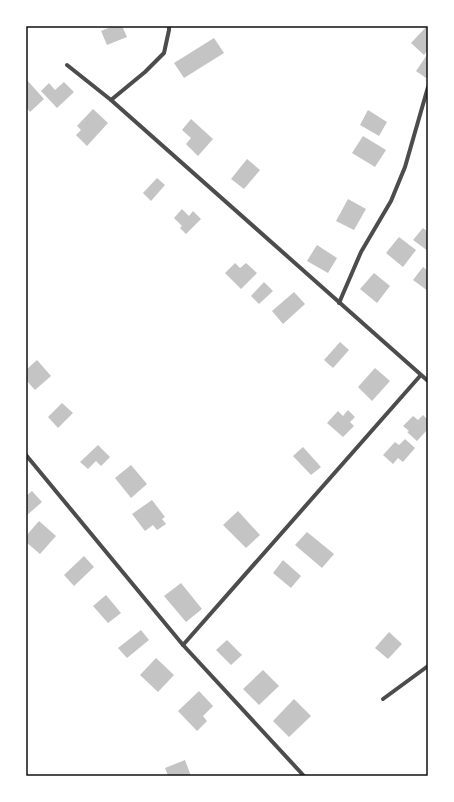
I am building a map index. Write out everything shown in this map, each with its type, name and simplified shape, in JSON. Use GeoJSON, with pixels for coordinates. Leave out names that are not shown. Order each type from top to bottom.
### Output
{"type":"FeatureCollection","features":[{"type":"Feature","properties":{"kind":"street"},"geometry":{"type":"LineString","coordinates":[[112,100],[145,72],[164,53],[169,26]]}},
{"type":"Feature","properties":{"kind":"street"},"geometry":{"type":"LineString","coordinates":[[67,65],[112,100],[420,376],[428,381]]}},
{"type":"Feature","properties":{"kind":"street"},"geometry":{"type":"LineString","coordinates":[[339,303],[362,252],[391,201],[405,167],[428,87]]}},
{"type":"Feature","properties":{"kind":"street"},"geometry":{"type":"LineString","coordinates":[[183,645],[420,376]]}},
{"type":"Feature","properties":{"kind":"street"},"geometry":{"type":"LineString","coordinates":[[26,455],[183,645],[304,776]]}},
{"type":"Feature","properties":{"kind":"street"},"geometry":{"type":"LineString","coordinates":[[383,699],[428,666]]}},
{"type":"Feature","properties":{"kind":"building"},"geometry":{"type":"Polygon","coordinates":[[[113,26],[122,26],[127,37],[107,45],[101,31],[113,26]]]}},
{"type":"Feature","properties":{"kind":"building"},"geometry":{"type":"Polygon","coordinates":[[[427,26],[428,50],[424,55],[411,43],[427,26]]]}},
{"type":"Feature","properties":{"kind":"building"},"geometry":{"type":"Polygon","coordinates":[[[214,38],[224,53],[184,78],[174,63],[214,38]]]}},
{"type":"Feature","properties":{"kind":"building"},"geometry":{"type":"Polygon","coordinates":[[[427,55],[428,76],[426,78],[416,71],[427,55]]]}},
{"type":"Feature","properties":{"kind":"building"},"geometry":{"type":"Polygon","coordinates":[[[26,79],[44,99],[30,112],[26,107],[26,79]]]}},
{"type":"Feature","properties":{"kind":"building"},"geometry":{"type":"Polygon","coordinates":[[[64,82],[74,92],[57,108],[41,91],[49,83],[55,90],[64,82]]]}},
{"type":"Feature","properties":{"kind":"building"},"geometry":{"type":"Polygon","coordinates":[[[93,109],[108,123],[87,146],[76,135],[81,130],[77,126],[93,109]]]}},
{"type":"Feature","properties":{"kind":"building"},"geometry":{"type":"Polygon","coordinates":[[[368,110],[387,122],[379,136],[360,125],[368,110]]]}},
{"type":"Feature","properties":{"kind":"building"},"geometry":{"type":"Polygon","coordinates":[[[191,119],[213,139],[198,156],[186,144],[191,138],[182,130],[191,119]]]}},
{"type":"Feature","properties":{"kind":"building"},"geometry":{"type":"Polygon","coordinates":[[[363,136],[386,150],[375,167],[352,153],[363,136]]]}},
{"type":"Feature","properties":{"kind":"building"},"geometry":{"type":"Polygon","coordinates":[[[247,159],[260,170],[244,189],[231,179],[247,159]]]}},
{"type":"Feature","properties":{"kind":"building"},"geometry":{"type":"Polygon","coordinates":[[[157,178],[165,185],[151,201],[143,193],[157,178]]]}},
{"type":"Feature","properties":{"kind":"building"},"geometry":{"type":"Polygon","coordinates":[[[348,199],[366,209],[354,230],[336,221],[348,199]]]}},
{"type":"Feature","properties":{"kind":"building"},"geometry":{"type":"Polygon","coordinates":[[[182,209],[189,216],[193,211],[201,219],[186,234],[180,228],[182,226],[174,218],[182,209]]]}},
{"type":"Feature","properties":{"kind":"building"},"geometry":{"type":"Polygon","coordinates":[[[423,228],[428,232],[428,251],[413,240],[423,228]]]}},
{"type":"Feature","properties":{"kind":"building"},"geometry":{"type":"Polygon","coordinates":[[[399,237],[416,250],[403,267],[386,253],[399,237]]]}},
{"type":"Feature","properties":{"kind":"building"},"geometry":{"type":"Polygon","coordinates":[[[317,245],[337,258],[328,273],[307,261],[317,245]]]}},
{"type":"Feature","properties":{"kind":"building"},"geometry":{"type":"Polygon","coordinates":[[[235,263],[240,268],[246,263],[257,273],[241,289],[225,273],[235,263]]]}},
{"type":"Feature","properties":{"kind":"building"},"geometry":{"type":"Polygon","coordinates":[[[423,267],[428,271],[428,291],[413,280],[423,267]]]}},
{"type":"Feature","properties":{"kind":"building"},"geometry":{"type":"Polygon","coordinates":[[[374,273],[390,286],[377,303],[360,289],[374,273]]]}},
{"type":"Feature","properties":{"kind":"building"},"geometry":{"type":"Polygon","coordinates":[[[264,282],[273,291],[259,304],[251,296],[264,282]]]}},
{"type":"Feature","properties":{"kind":"building"},"geometry":{"type":"Polygon","coordinates":[[[294,292],[305,304],[283,324],[272,311],[294,292]]]}},
{"type":"Feature","properties":{"kind":"building"},"geometry":{"type":"Polygon","coordinates":[[[340,342],[349,350],[333,368],[324,360],[340,342]]]}},
{"type":"Feature","properties":{"kind":"building"},"geometry":{"type":"Polygon","coordinates":[[[37,360],[51,376],[35,390],[26,380],[26,370],[37,360]]]}},
{"type":"Feature","properties":{"kind":"building"},"geometry":{"type":"Polygon","coordinates":[[[375,368],[390,381],[372,401],[358,387],[375,368]]]}},
{"type":"Feature","properties":{"kind":"building"},"geometry":{"type":"Polygon","coordinates":[[[62,403],[73,413],[58,428],[48,417],[62,403]]]}},
{"type":"Feature","properties":{"kind":"building"},"geometry":{"type":"Polygon","coordinates":[[[348,410],[355,417],[350,422],[354,426],[343,437],[327,423],[338,411],[343,416],[348,410]]]}},
{"type":"Feature","properties":{"kind":"building"},"geometry":{"type":"Polygon","coordinates":[[[423,415],[428,420],[428,429],[417,441],[403,426],[413,416],[418,420],[423,415]]]}},
{"type":"Feature","properties":{"kind":"building"},"geometry":{"type":"Polygon","coordinates":[[[405,439],[415,448],[403,462],[398,458],[393,464],[383,455],[395,442],[399,445],[405,439]]]}},
{"type":"Feature","properties":{"kind":"building"},"geometry":{"type":"Polygon","coordinates":[[[98,445],[110,457],[101,466],[96,461],[88,469],[80,462],[98,445]]]}},
{"type":"Feature","properties":{"kind":"building"},"geometry":{"type":"Polygon","coordinates":[[[303,447],[321,467],[311,475],[293,456],[303,447]]]}},
{"type":"Feature","properties":{"kind":"building"},"geometry":{"type":"Polygon","coordinates":[[[131,465],[147,484],[131,498],[115,478],[131,465]]]}},
{"type":"Feature","properties":{"kind":"building"},"geometry":{"type":"Polygon","coordinates":[[[32,491],[42,502],[26,516],[26,496],[32,491]]]}},
{"type":"Feature","properties":{"kind":"building"},"geometry":{"type":"Polygon","coordinates":[[[152,500],[165,517],[162,519],[166,524],[157,530],[153,525],[145,531],[132,514],[152,500]]]}},
{"type":"Feature","properties":{"kind":"building"},"geometry":{"type":"Polygon","coordinates":[[[238,511],[260,535],[246,548],[223,525],[238,511]]]}},
{"type":"Feature","properties":{"kind":"building"},"geometry":{"type":"Polygon","coordinates":[[[39,521],[56,536],[40,554],[26,542],[26,536],[39,521]]]}},
{"type":"Feature","properties":{"kind":"building"},"geometry":{"type":"Polygon","coordinates":[[[307,532],[334,554],[322,568],[295,545],[307,532]]]}},
{"type":"Feature","properties":{"kind":"building"},"geometry":{"type":"Polygon","coordinates":[[[84,556],[94,567],[74,586],[64,575],[84,556]]]}},
{"type":"Feature","properties":{"kind":"building"},"geometry":{"type":"Polygon","coordinates":[[[283,560],[301,576],[291,588],[273,573],[283,560]]]}},
{"type":"Feature","properties":{"kind":"building"},"geometry":{"type":"Polygon","coordinates":[[[181,583],[202,609],[186,622],[164,596],[181,583]]]}},
{"type":"Feature","properties":{"kind":"building"},"geometry":{"type":"Polygon","coordinates":[[[106,595],[121,613],[108,623],[93,606],[106,595]]]}},
{"type":"Feature","properties":{"kind":"building"},"geometry":{"type":"Polygon","coordinates":[[[141,630],[149,640],[127,658],[118,648],[141,630]]]}},
{"type":"Feature","properties":{"kind":"building"},"geometry":{"type":"Polygon","coordinates":[[[389,632],[402,644],[388,659],[375,648],[389,632]]]}},
{"type":"Feature","properties":{"kind":"building"},"geometry":{"type":"Polygon","coordinates":[[[227,640],[242,655],[231,665],[216,650],[227,640]]]}},
{"type":"Feature","properties":{"kind":"building"},"geometry":{"type":"Polygon","coordinates":[[[156,658],[174,675],[158,692],[140,675],[156,658]]]}},
{"type":"Feature","properties":{"kind":"building"},"geometry":{"type":"Polygon","coordinates":[[[263,670],[279,686],[259,705],[243,689],[263,670]]]}},
{"type":"Feature","properties":{"kind":"building"},"geometry":{"type":"Polygon","coordinates":[[[199,691],[213,706],[203,716],[207,721],[197,731],[178,711],[199,691]]]}},
{"type":"Feature","properties":{"kind":"building"},"geometry":{"type":"Polygon","coordinates":[[[294,699],[311,716],[289,737],[273,721],[294,699]]]}},
{"type":"Feature","properties":{"kind":"building"},"geometry":{"type":"Polygon","coordinates":[[[185,760],[191,776],[168,776],[165,768],[185,760]]]}}]}
